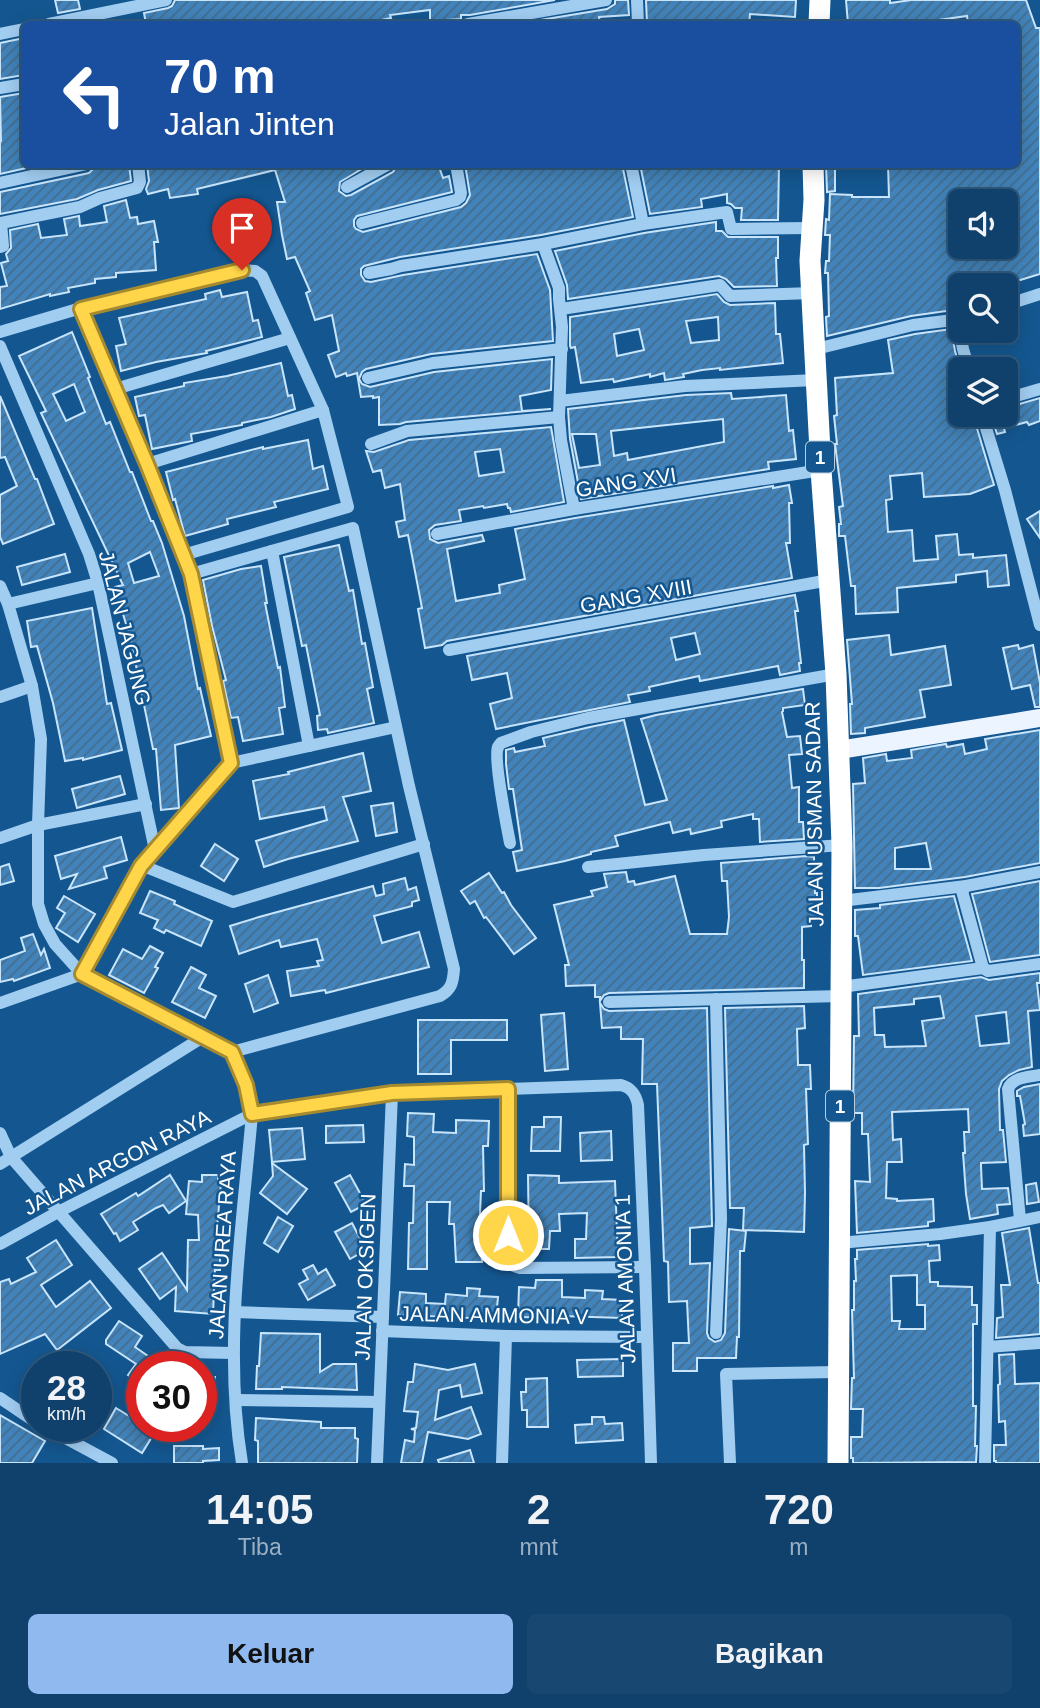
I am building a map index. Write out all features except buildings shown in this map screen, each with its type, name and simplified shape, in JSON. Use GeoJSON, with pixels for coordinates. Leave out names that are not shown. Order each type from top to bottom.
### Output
{"type":"FeatureCollection","features":[{"type":"Feature","properties":{"kind":"highway"},"geometry":{"type":"LineString","coordinates":[[819,21],[820,0]]}},
{"type":"Feature","properties":{"kind":"highway","name":"JALAN USMAN SADAR"},"geometry":{"type":"LineString","coordinates":[[813,168],[810,261],[821,470],[836,674],[842,845],[838,1463]]}},
{"type":"Feature","properties":{"kind":"main road"},"geometry":{"type":"LineString","coordinates":[[839,750],[1040,718]]}},
{"type":"Feature","properties":{"kind":"street"},"geometry":{"type":"LineString","coordinates":[[82,21],[104,19],[166,0]]}},
{"type":"Feature","properties":{"kind":"street"},"geometry":{"type":"LineString","coordinates":[[485,21],[606,0]]}},
{"type":"Feature","properties":{"kind":"street"},"geometry":{"type":"LineString","coordinates":[[637,0],[638,21]]}},
{"type":"Feature","properties":{"kind":"street"},"geometry":{"type":"LineString","coordinates":[[0,34],[21,30]]}},
{"type":"Feature","properties":{"kind":"street"},"geometry":{"type":"LineString","coordinates":[[0,88],[21,84]]}},
{"type":"Feature","properties":{"kind":"street"},"geometry":{"type":"LineString","coordinates":[[0,183],[69,168]]}},
{"type":"Feature","properties":{"kind":"street"},"geometry":{"type":"LineString","coordinates":[[0,247],[3,246],[1,223],[80,207],[100,198],[137,188],[140,182],[138,168]]}},
{"type":"Feature","properties":{"kind":"street"},"geometry":{"type":"LineString","coordinates":[[347,187],[382,168]]}},
{"type":"Feature","properties":{"kind":"street"},"geometry":{"type":"LineString","coordinates":[[362,223],[456,200],[461,193],[457,168]]}},
{"type":"Feature","properties":{"kind":"street"},"geometry":{"type":"LineString","coordinates":[[632,168],[643,224]]}},
{"type":"Feature","properties":{"kind":"street"},"geometry":{"type":"LineString","coordinates":[[369,273],[643,224],[727,212],[731,229],[812,228]]}},
{"type":"Feature","properties":{"kind":"street"},"geometry":{"type":"LineString","coordinates":[[542,244],[559,288],[562,349],[559,417],[574,509]]}},
{"type":"Feature","properties":{"kind":"street"},"geometry":{"type":"LineString","coordinates":[[0,332],[81,309],[242,270],[255,271],[262,276],[323,410],[348,507],[183,555]]}},
{"type":"Feature","properties":{"kind":"street"},"geometry":{"type":"LineString","coordinates":[[561,309],[720,285],[730,296],[812,293]]}},
{"type":"Feature","properties":{"kind":"street"},"geometry":{"type":"LineString","coordinates":[[1018,301],[1040,294]]}},
{"type":"Feature","properties":{"kind":"street"},"geometry":{"type":"LineString","coordinates":[[81,309],[191,574],[231,763]]}},
{"type":"Feature","properties":{"kind":"street"},"geometry":{"type":"LineString","coordinates":[[816,349],[948,321]]}},
{"type":"Feature","properties":{"kind":"street"},"geometry":{"type":"LineString","coordinates":[[115,389],[290,338]]}},
{"type":"Feature","properties":{"kind":"street","name":"JALAN JAGUNG"},"geometry":{"type":"LineString","coordinates":[[0,346],[89,554],[98,583],[155,849]]}},
{"type":"Feature","properties":{"kind":"street"},"geometry":{"type":"LineString","coordinates":[[368,378],[433,363],[562,349]]}},
{"type":"Feature","properties":{"kind":"street"},"geometry":{"type":"LineString","coordinates":[[560,401],[685,386],[816,380]]}},
{"type":"Feature","properties":{"kind":"street"},"geometry":{"type":"LineString","coordinates":[[1018,395],[1040,388]]}},
{"type":"Feature","properties":{"kind":"street"},"geometry":{"type":"LineString","coordinates":[[147,464],[323,410]]}},
{"type":"Feature","properties":{"kind":"street"},"geometry":{"type":"LineString","coordinates":[[371,444],[407,431],[559,417]]}},
{"type":"Feature","properties":{"kind":"street"},"geometry":{"type":"LineString","coordinates":[[986,427],[1040,625]]}},
{"type":"Feature","properties":{"kind":"street","name":"GANG XVI"},"geometry":{"type":"LineString","coordinates":[[437,534],[574,509],[821,470]]}},
{"type":"Feature","properties":{"kind":"street"},"geometry":{"type":"LineString","coordinates":[[0,586],[32,685],[41,739],[38,904],[44,924],[55,944],[82,974],[232,1052],[440,996],[450,988],[454,969],[396,727],[353,528],[191,574]]}},
{"type":"Feature","properties":{"kind":"street"},"geometry":{"type":"LineString","coordinates":[[272,551],[309,746]]}},
{"type":"Feature","properties":{"kind":"street","name":"GANG XVIII"},"geometry":{"type":"LineString","coordinates":[[450,650],[829,580]]}},
{"type":"Feature","properties":{"kind":"street"},"geometry":{"type":"LineString","coordinates":[[8,604],[98,583]]}},
{"type":"Feature","properties":{"kind":"street"},"geometry":{"type":"LineString","coordinates":[[510,843],[497,766],[497,750],[501,743],[531,732],[589,718],[836,674]]}},
{"type":"Feature","properties":{"kind":"street"},"geometry":{"type":"LineString","coordinates":[[0,697],[32,685]]}},
{"type":"Feature","properties":{"kind":"street"},"geometry":{"type":"LineString","coordinates":[[0,1003],[82,974],[141,866],[231,763],[396,727]]}},
{"type":"Feature","properties":{"kind":"street"},"geometry":{"type":"LineString","coordinates":[[0,838],[38,825],[146,804]]}},
{"type":"Feature","properties":{"kind":"street"},"geometry":{"type":"LineString","coordinates":[[141,866],[233,902],[424,844]]}},
{"type":"Feature","properties":{"kind":"street"},"geometry":{"type":"LineString","coordinates":[[588,867],[842,845]]}},
{"type":"Feature","properties":{"kind":"street"},"geometry":{"type":"LineString","coordinates":[[841,901],[966,886],[1040,872]]}},
{"type":"Feature","properties":{"kind":"street"},"geometry":{"type":"LineString","coordinates":[[966,886],[962,891],[983,968]]}},
{"type":"Feature","properties":{"kind":"street"},"geometry":{"type":"LineString","coordinates":[[608,1002],[841,992],[983,968],[988,971],[1040,964]]}},
{"type":"Feature","properties":{"kind":"street"},"geometry":{"type":"LineString","coordinates":[[716,999],[721,1219],[716,1333]]}},
{"type":"Feature","properties":{"kind":"street"},"geometry":{"type":"LineString","coordinates":[[6,1160],[203,1037]]}},
{"type":"Feature","properties":{"kind":"street","name":"JALAN UREA RAYA"},"geometry":{"type":"LineString","coordinates":[[232,1052],[246,1085],[252,1114],[233,1353],[237,1434],[242,1463]]}},
{"type":"Feature","properties":{"kind":"street"},"geometry":{"type":"LineString","coordinates":[[1020,1220],[1008,1088],[1014,1080],[1040,1075]]}},
{"type":"Feature","properties":{"kind":"street","name":"JALAN ARGON RAYA"},"geometry":{"type":"LineString","coordinates":[[0,1244],[252,1114],[392,1093],[621,1085],[635,1094]]}},
{"type":"Feature","properties":{"kind":"street"},"geometry":{"type":"LineString","coordinates":[[508,1089],[508,1259],[511,1263],[520,1268],[645,1267]]}},
{"type":"Feature","properties":{"kind":"street","name":"JALAN OKSIGEN"},"geometry":{"type":"LineString","coordinates":[[377,1463],[392,1093]]}},
{"type":"Feature","properties":{"kind":"street","name":"JALAN AMONIA 1"},"geometry":{"type":"LineString","coordinates":[[635,1094],[638,1105],[645,1267],[650,1463]]}},
{"type":"Feature","properties":{"kind":"street"},"geometry":{"type":"LineString","coordinates":[[0,1133],[6,1160],[58,1212],[177,1348],[185,1352],[233,1353]]}},
{"type":"Feature","properties":{"kind":"street"},"geometry":{"type":"LineString","coordinates":[[839,1242],[940,1234],[1040,1217]]}},
{"type":"Feature","properties":{"kind":"street"},"geometry":{"type":"LineString","coordinates":[[985,1463],[990,1227]]}},
{"type":"Feature","properties":{"kind":"street"},"geometry":{"type":"LineString","coordinates":[[235,1312],[383,1317]]}},
{"type":"Feature","properties":{"kind":"street","name":"JALAN AMMONIA V"},"geometry":{"type":"LineString","coordinates":[[382,1331],[506,1336],[647,1337]]}},
{"type":"Feature","properties":{"kind":"street"},"geometry":{"type":"LineString","coordinates":[[502,1463],[506,1336]]}},
{"type":"Feature","properties":{"kind":"street"},"geometry":{"type":"LineString","coordinates":[[988,1347],[1040,1343]]}},
{"type":"Feature","properties":{"kind":"street"},"geometry":{"type":"LineString","coordinates":[[730,1463],[726,1374],[838,1372]]}},
{"type":"Feature","properties":{"kind":"street"},"geometry":{"type":"LineString","coordinates":[[0,1398],[21,1412]]}},
{"type":"Feature","properties":{"kind":"street"},"geometry":{"type":"LineString","coordinates":[[236,1400],[379,1402]]}},
{"type":"Feature","properties":{"kind":"street"},"geometry":{"type":"LineString","coordinates":[[73,1442],[112,1463]]}},
{"type":"Feature","properties":{"kind":"route"},"geometry":{"type":"LineString","coordinates":[[242,270],[81,309],[191,574],[231,763],[141,866],[82,974],[232,1052],[246,1085],[252,1114],[392,1093],[508,1089],[508,1235]]}}]}
